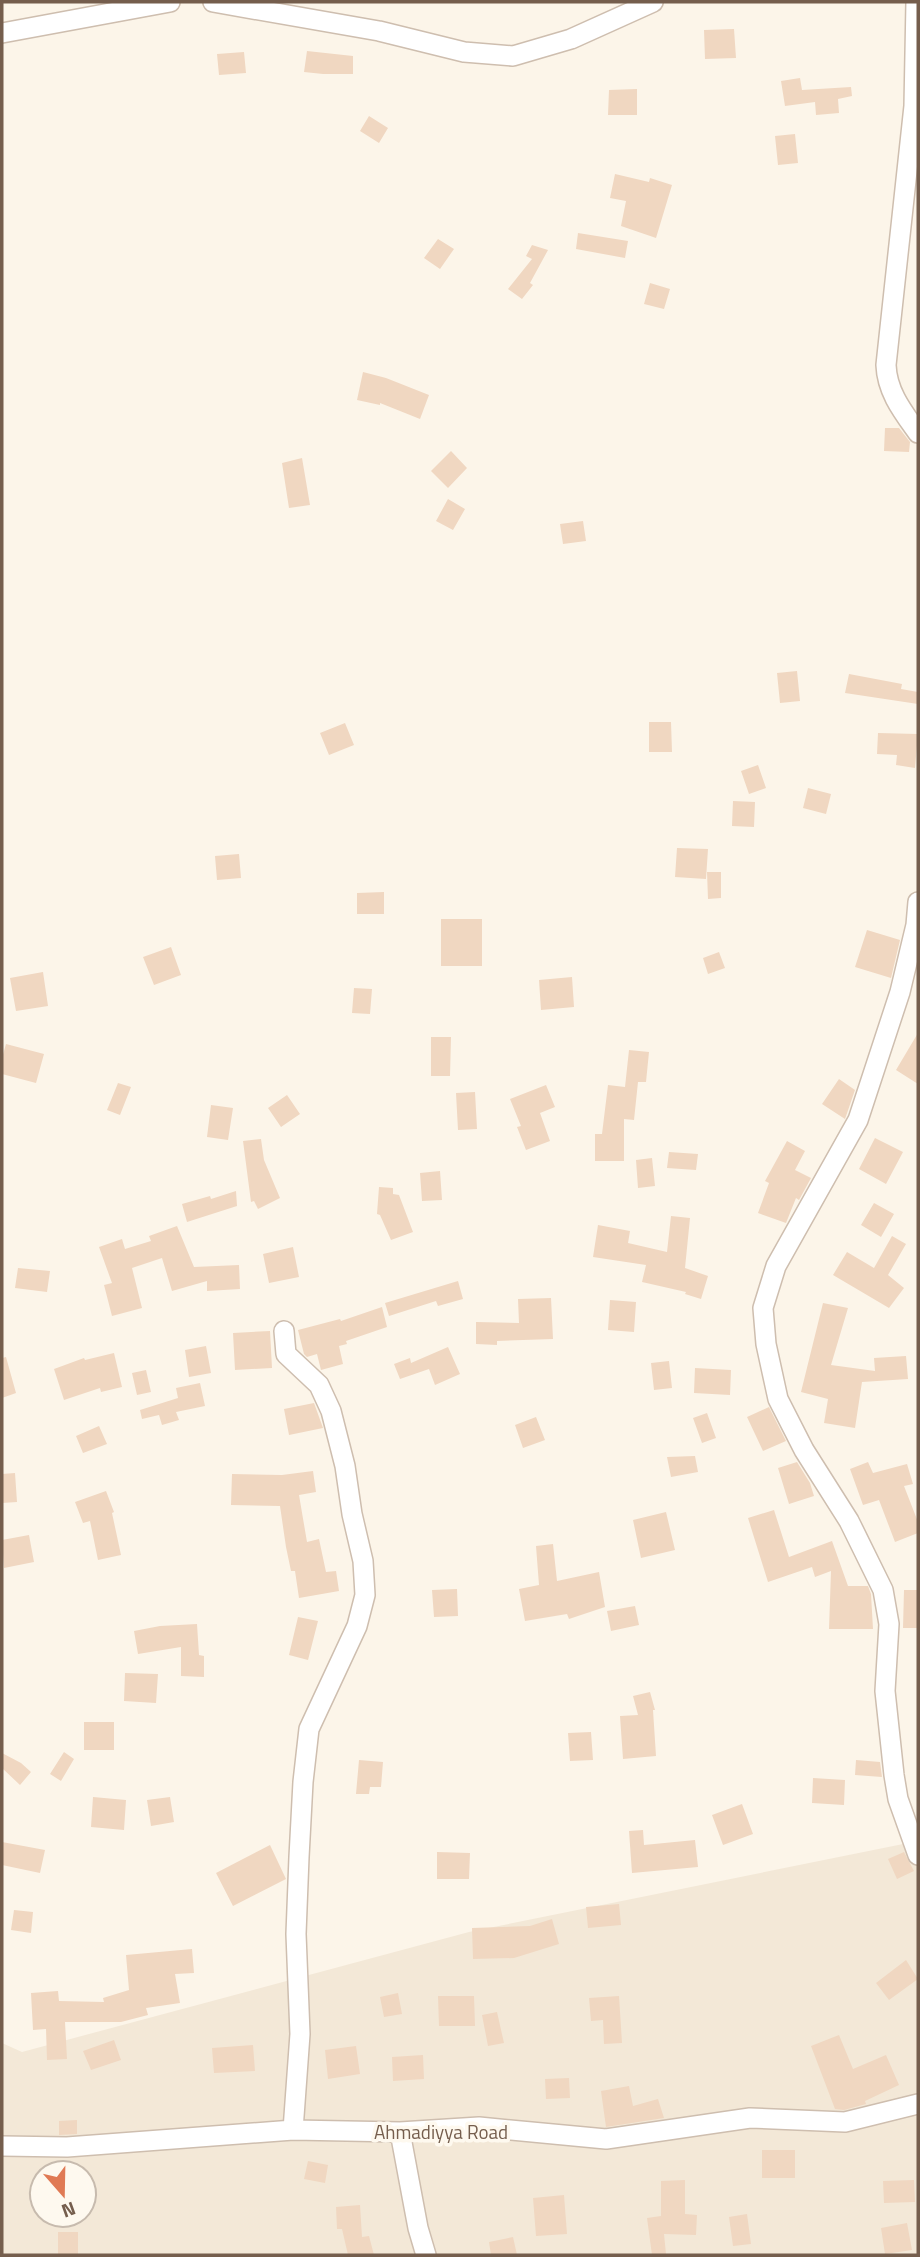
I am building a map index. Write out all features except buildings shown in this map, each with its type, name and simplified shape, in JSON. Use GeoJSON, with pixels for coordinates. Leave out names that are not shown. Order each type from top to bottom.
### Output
{"type":"FeatureCollection","features":[{"type":"Feature","properties":{"kind":"street"},"geometry":{"type":"LineString","coordinates":[[2,33],[170,2]]}},
{"type":"Feature","properties":{"kind":"street"},"geometry":{"type":"LineString","coordinates":[[219,2],[379,32],[464,52],[513,56],[571,38],[653,2]]}},
{"type":"Feature","properties":{"kind":"street"},"geometry":{"type":"LineString","coordinates":[[916,2],[914,106],[886,379],[896,401],[918,433]]}},
{"type":"Feature","properties":{"kind":"street"},"geometry":{"type":"LineString","coordinates":[[918,902],[917,925],[900,992],[858,1120],[776,1266],[762,1308],[766,1344],[778,1399],[804,1450],[849,1521],[883,1590],[889,1624],[885,1691],[894,1775],[898,1798],[918,1855]]}},
{"type":"Feature","properties":{"kind":"street"},"geometry":{"type":"LineString","coordinates":[[284,1331],[286,1354],[319,1385],[331,1411],[345,1466],[363,1561],[365,1595],[357,1626],[309,1729],[299,1857],[296,1934],[300,2034],[293,2130]]}},
{"type":"Feature","properties":{"kind":"street","name":"Ahmadiyya Road"},"geometry":{"type":"LineString","coordinates":[[2,2146],[67,2147],[293,2130],[400,2132],[479,2127],[606,2139],[750,2118],[845,2122],[918,2104]]}},
{"type":"Feature","properties":{"kind":"street"},"geometry":{"type":"LineString","coordinates":[[400,2132],[418,2228],[426,2255]]}},
{"type":"Feature","properties":{"kind":"shaded area"},"geometry":{"type":"Polygon","coordinates":[[[918,1841],[918,2255],[2,2255],[2,2043],[22,2052],[469,1932],[918,1841]]]}}]}
